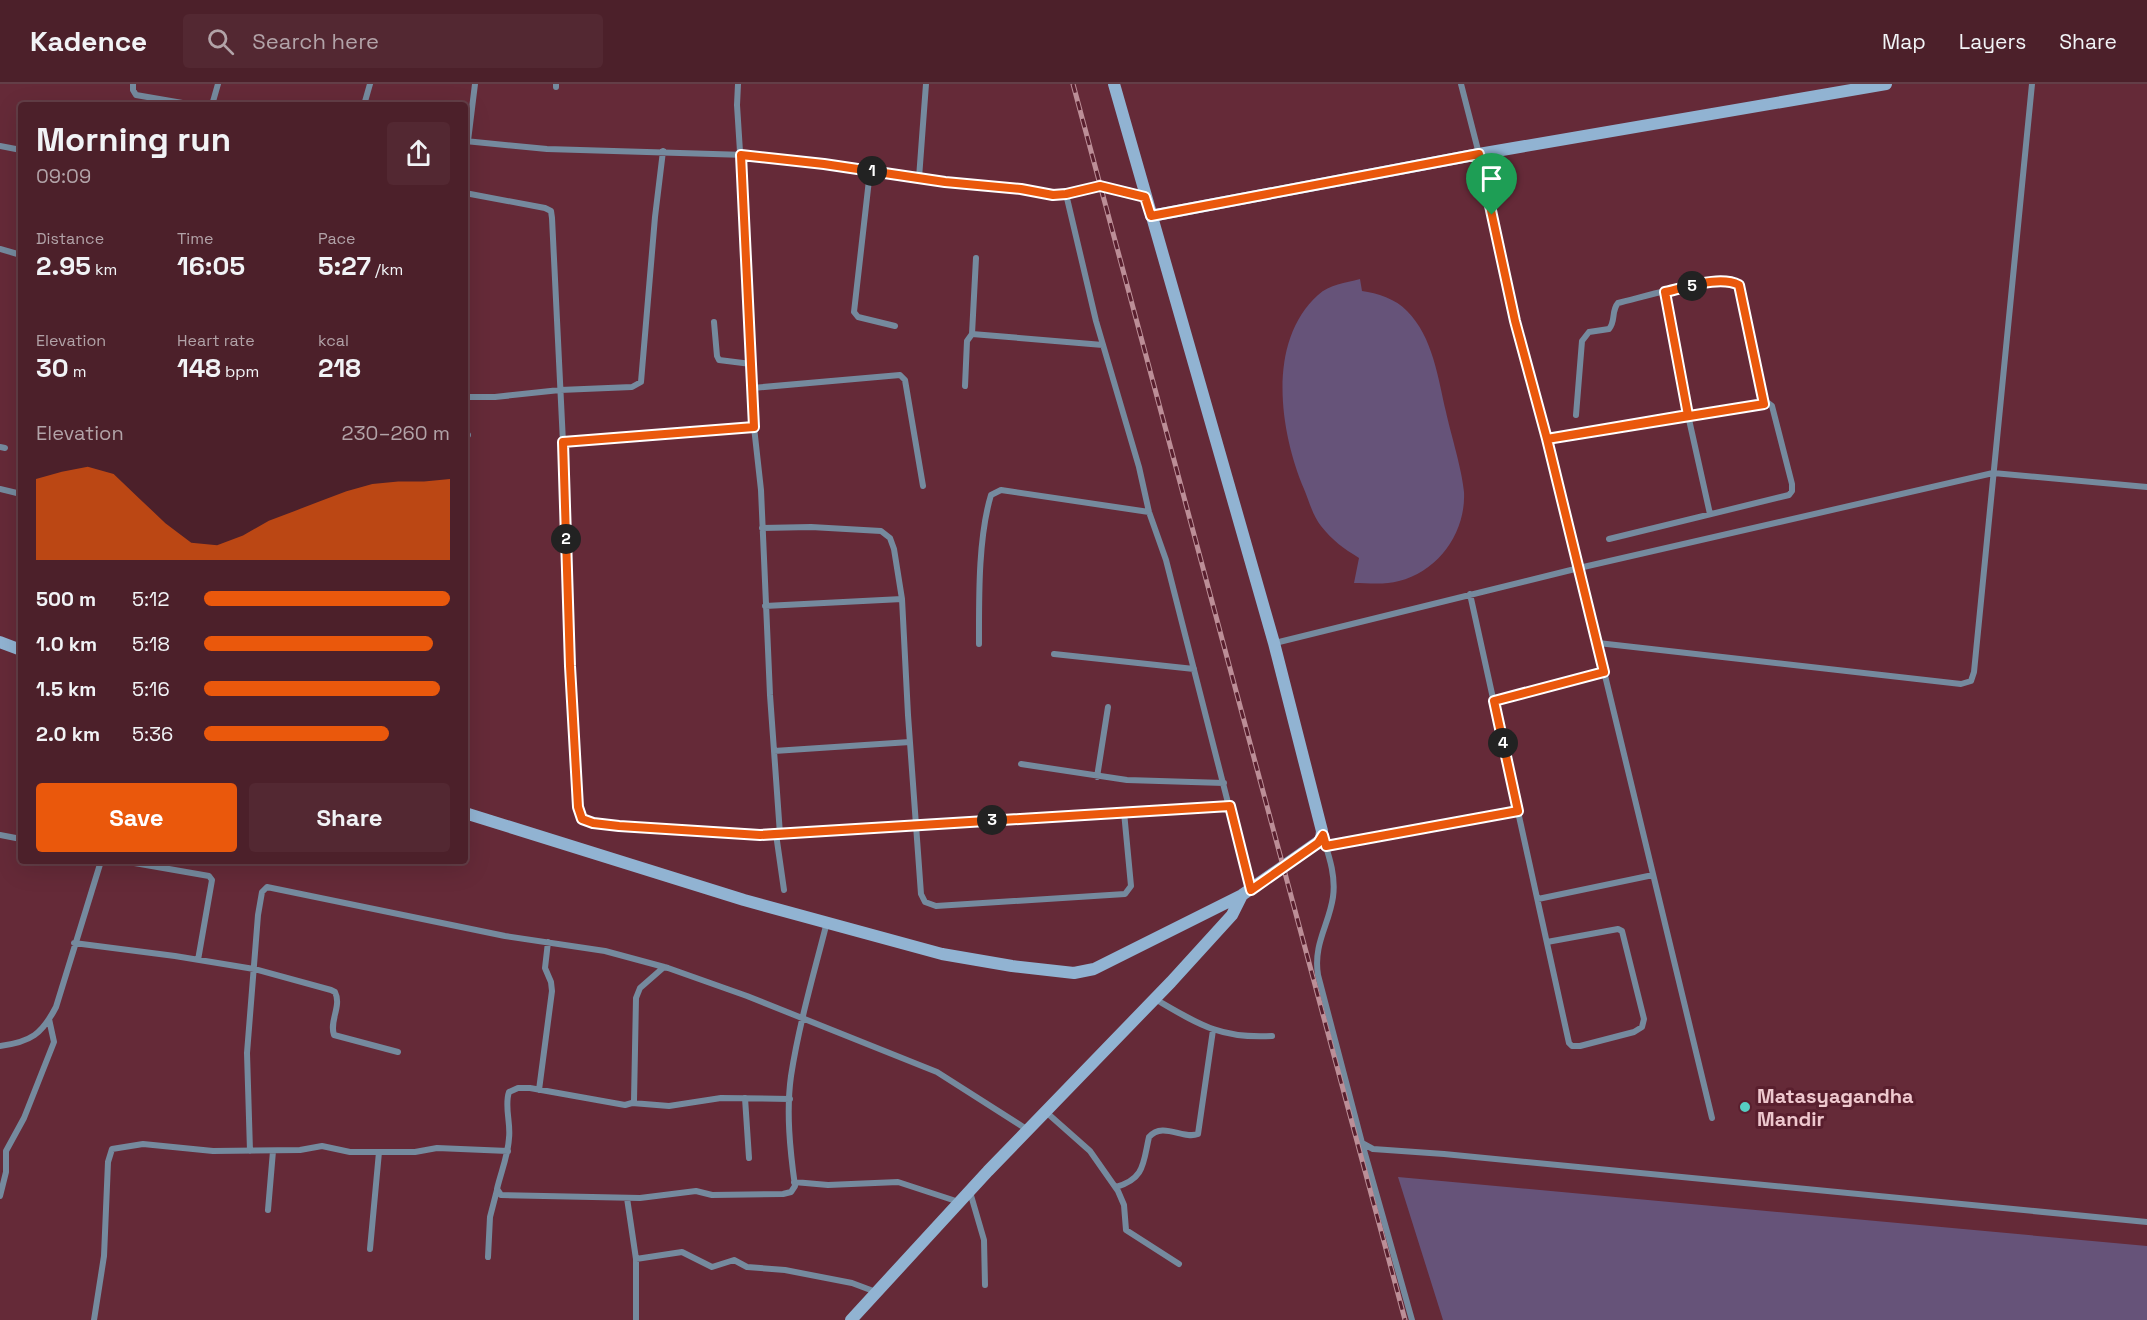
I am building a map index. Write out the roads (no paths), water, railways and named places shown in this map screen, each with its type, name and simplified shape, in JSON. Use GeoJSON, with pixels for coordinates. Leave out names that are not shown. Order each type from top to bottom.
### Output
{"type":"FeatureCollection","features":[{"type":"Feature","properties":{"kind":"main road"},"geometry":{"type":"LineString","coordinates":[[468,814],[722,893],[942,954],[1011,966],[1074,973],[1094,969],[1246,892],[1324,840],[1274,643],[1114,84]]}},
{"type":"Feature","properties":{"kind":"main road"},"geometry":{"type":"LineString","coordinates":[[1151,216],[1479,154],[1886,84]]}},
{"type":"Feature","properties":{"kind":"main road"},"geometry":{"type":"LineString","coordinates":[[0,642],[18,649]]}},
{"type":"Feature","properties":{"kind":"main road"},"geometry":{"type":"LineString","coordinates":[[850,1320],[970,1191],[1155,999],[1232,915],[1246,892]]}},
{"type":"Feature","properties":{"kind":"street"},"geometry":{"type":"LineString","coordinates":[[133,84],[136,95],[177,102]]}},
{"type":"Feature","properties":{"kind":"street"},"geometry":{"type":"LineString","coordinates":[[213,102],[218,84]]}},
{"type":"Feature","properties":{"kind":"street"},"geometry":{"type":"LineString","coordinates":[[365,102],[370,84]]}},
{"type":"Feature","properties":{"kind":"street"},"geometry":{"type":"LineString","coordinates":[[468,134],[475,84]]}},
{"type":"Feature","properties":{"kind":"street"},"geometry":{"type":"LineString","coordinates":[[738,84],[737,105],[754,427],[761,490],[778,834],[784,890]]}},
{"type":"Feature","properties":{"kind":"street"},"geometry":{"type":"LineString","coordinates":[[919,178],[926,84]]}},
{"type":"Feature","properties":{"kind":"street"},"geometry":{"type":"LineString","coordinates":[[1461,84],[1479,154],[1515,321],[1598,643],[1712,1118]]}},
{"type":"Feature","properties":{"kind":"street"},"geometry":{"type":"LineString","coordinates":[[1598,643],[1967,683],[1971,681],[1974,672],[2032,84]]}},
{"type":"Feature","properties":{"kind":"street"},"geometry":{"type":"LineString","coordinates":[[468,141],[547,148],[741,155],[1021,189],[1053,195],[1100,186],[1145,197]]}},
{"type":"Feature","properties":{"kind":"street"},"geometry":{"type":"LineString","coordinates":[[0,146],[18,149]]}},
{"type":"Feature","properties":{"kind":"street"},"geometry":{"type":"LineString","coordinates":[[468,397],[632,387],[641,382],[663,151]]}},
{"type":"Feature","properties":{"kind":"street"},"geometry":{"type":"LineString","coordinates":[[870,171],[854,312],[858,317],[895,326]]}},
{"type":"Feature","properties":{"kind":"street"},"geometry":{"type":"LineString","coordinates":[[468,194],[520,202],[551,211],[578,807],[580,816],[587,822],[619,826],[778,834],[1230,806]]}},
{"type":"Feature","properties":{"kind":"street"},"geometry":{"type":"LineString","coordinates":[[1066,194],[1103,345],[1139,466],[1149,512],[1166,560],[1230,806],[1246,892]]}},
{"type":"Feature","properties":{"kind":"street"},"geometry":{"type":"LineString","coordinates":[[0,249],[18,254]]}},
{"type":"Feature","properties":{"kind":"street"},"geometry":{"type":"LineString","coordinates":[[965,386],[967,341],[972,334],[976,258]]}},
{"type":"Feature","properties":{"kind":"street"},"geometry":{"type":"LineString","coordinates":[[1576,415],[1581,351],[1586,336],[1594,331],[1609,329],[1614,321],[1615,306],[1618,303],[1713,282],[1732,282],[1739,285],[1764,404]]}},
{"type":"Feature","properties":{"kind":"street"},"geometry":{"type":"LineString","coordinates":[[1665,292],[1688,415],[1710,514]]}},
{"type":"Feature","properties":{"kind":"street"},"geometry":{"type":"LineString","coordinates":[[714,322],[719,360],[751,364]]}},
{"type":"Feature","properties":{"kind":"street"},"geometry":{"type":"LineString","coordinates":[[972,334],[1103,345]]}},
{"type":"Feature","properties":{"kind":"street"},"geometry":{"type":"LineString","coordinates":[[752,388],[900,375],[905,380],[923,486]]}},
{"type":"Feature","properties":{"kind":"street"},"geometry":{"type":"LineString","coordinates":[[1547,439],[1768,403],[1772,406],[1792,484],[1792,491],[1788,495],[1609,539]]}},
{"type":"Feature","properties":{"kind":"street"},"geometry":{"type":"LineString","coordinates":[[563,442],[754,427]]}},
{"type":"Feature","properties":{"kind":"street"},"geometry":{"type":"LineString","coordinates":[[1274,643],[1579,568],[1993,473],[2147,487]]}},
{"type":"Feature","properties":{"kind":"street"},"geometry":{"type":"LineString","coordinates":[[0,489],[18,494]]}},
{"type":"Feature","properties":{"kind":"street"},"geometry":{"type":"LineString","coordinates":[[979,644],[979,601],[985,515],[991,495],[1001,490],[1149,512]]}},
{"type":"Feature","properties":{"kind":"street"},"geometry":{"type":"LineString","coordinates":[[762,528],[812,527],[881,531],[890,538],[894,549],[902,599],[909,742],[922,899],[931,906],[1125,894],[1131,886],[1124,812]]}},
{"type":"Feature","properties":{"kind":"street"},"geometry":{"type":"LineString","coordinates":[[1470,594],[1569,1043],[1572,1046],[1580,1046],[1634,1032],[1642,1027],[1644,1019],[1622,931],[1618,929],[1547,942]]}},
{"type":"Feature","properties":{"kind":"street"},"geometry":{"type":"LineString","coordinates":[[765,606],[902,599]]}},
{"type":"Feature","properties":{"kind":"street"},"geometry":{"type":"LineString","coordinates":[[1054,654],[1194,669]]}},
{"type":"Feature","properties":{"kind":"street"},"geometry":{"type":"LineString","coordinates":[[1494,701],[1604,672]]}},
{"type":"Feature","properties":{"kind":"street"},"geometry":{"type":"LineString","coordinates":[[1097,777],[1108,707]]}},
{"type":"Feature","properties":{"kind":"street"},"geometry":{"type":"LineString","coordinates":[[774,751],[909,742]]}},
{"type":"Feature","properties":{"kind":"street"},"geometry":{"type":"LineString","coordinates":[[1021,764],[1097,777],[1154,782],[1224,783]]}},
{"type":"Feature","properties":{"kind":"street"},"geometry":{"type":"LineString","coordinates":[[1412,1320],[1362,1143],[1316,963],[1316,951],[1333,898],[1332,866],[1324,840],[1518,811]]}},
{"type":"Feature","properties":{"kind":"street"},"geometry":{"type":"LineString","coordinates":[[0,835],[18,838]]}},
{"type":"Feature","properties":{"kind":"street"},"geometry":{"type":"LineString","coordinates":[[0,1046],[40,1032],[56,1007],[100,864]]}},
{"type":"Feature","properties":{"kind":"street"},"geometry":{"type":"LineString","coordinates":[[140,864],[209,876],[212,880],[198,960]]}},
{"type":"Feature","properties":{"kind":"street"},"geometry":{"type":"LineString","coordinates":[[1538,899],[1653,875]]}},
{"type":"Feature","properties":{"kind":"street"},"geometry":{"type":"LineString","coordinates":[[250,1151],[247,1053],[262,892],[267,887],[505,936],[604,951],[664,967],[747,996],[937,1072],[1028,1130]]}},
{"type":"Feature","properties":{"kind":"street"},"geometry":{"type":"LineString","coordinates":[[497,1189],[501,1195],[506,1196],[627,1198],[696,1191],[706,1194],[783,1194],[794,1189],[790,1138],[791,1076],[826,922]]}},
{"type":"Feature","properties":{"kind":"street"},"geometry":{"type":"LineString","coordinates":[[539,1090],[552,991],[545,968],[548,942]]}},
{"type":"Feature","properties":{"kind":"street"},"geometry":{"type":"LineString","coordinates":[[74,943],[254,969],[335,992],[338,1000],[332,1027],[334,1035],[398,1052]]}},
{"type":"Feature","properties":{"kind":"street"},"geometry":{"type":"LineString","coordinates":[[632,1103],[635,1097],[636,1075],[636,998],[640,988],[664,967]]}},
{"type":"Feature","properties":{"kind":"street"},"geometry":{"type":"LineString","coordinates":[[1155,999],[1199,1025],[1213,1030],[1238,1036],[1272,1036]]}},
{"type":"Feature","properties":{"kind":"street"},"geometry":{"type":"LineString","coordinates":[[0,1196],[8,1144],[24,1118],[54,1042],[49,1019]]}},
{"type":"Feature","properties":{"kind":"street"},"geometry":{"type":"LineString","coordinates":[[1116,1187],[1127,1184],[1142,1170],[1149,1137],[1152,1133],[1169,1130],[1193,1136],[1198,1134],[1213,1030]]}},
{"type":"Feature","properties":{"kind":"street"},"geometry":{"type":"LineString","coordinates":[[488,1257],[490,1217],[508,1151],[510,1123],[507,1100],[510,1092],[518,1088],[625,1105],[632,1103],[669,1107],[721,1098],[790,1099]]}},
{"type":"Feature","properties":{"kind":"street"},"geometry":{"type":"LineString","coordinates":[[745,1098],[749,1158]]}},
{"type":"Feature","properties":{"kind":"street"},"geometry":{"type":"LineString","coordinates":[[1046,1112],[1090,1151],[1116,1187],[1124,1205],[1126,1230],[1179,1264]]}},
{"type":"Feature","properties":{"kind":"street"},"geometry":{"type":"LineString","coordinates":[[0,1143],[8,1144]]}},
{"type":"Feature","properties":{"kind":"street"},"geometry":{"type":"LineString","coordinates":[[1362,1143],[1373,1149],[2147,1222]]}},
{"type":"Feature","properties":{"kind":"street"},"geometry":{"type":"LineString","coordinates":[[94,1320],[104,1256],[108,1162],[112,1149],[143,1144],[186,1149],[250,1151],[300,1150],[322,1146],[350,1152],[416,1152],[437,1148],[508,1151]]}},
{"type":"Feature","properties":{"kind":"street"},"geometry":{"type":"LineString","coordinates":[[268,1210],[273,1151]]}},
{"type":"Feature","properties":{"kind":"street"},"geometry":{"type":"LineString","coordinates":[[370,1249],[379,1152]]}},
{"type":"Feature","properties":{"kind":"street"},"geometry":{"type":"LineString","coordinates":[[794,1182],[828,1185],[898,1182],[959,1203]]}},
{"type":"Feature","properties":{"kind":"street"},"geometry":{"type":"LineString","coordinates":[[970,1191],[984,1240],[985,1285]]}},
{"type":"Feature","properties":{"kind":"street"},"geometry":{"type":"LineString","coordinates":[[627,1198],[636,1259],[636,1320]]}},
{"type":"Feature","properties":{"kind":"street"},"geometry":{"type":"LineString","coordinates":[[636,1259],[682,1252],[712,1267],[734,1260],[747,1267],[785,1270],[852,1283],[876,1292]]}},
{"type":"Feature","properties":{"kind":"railway"},"geometry":{"type":"LineString","coordinates":[[1073,84],[1405,1320]]}},
{"type":"Feature","properties":{"kind":"place","name":"Matasyagandha Mandir"},"geometry":{"type":"Point","coordinates":[1745,1107]}}]}
